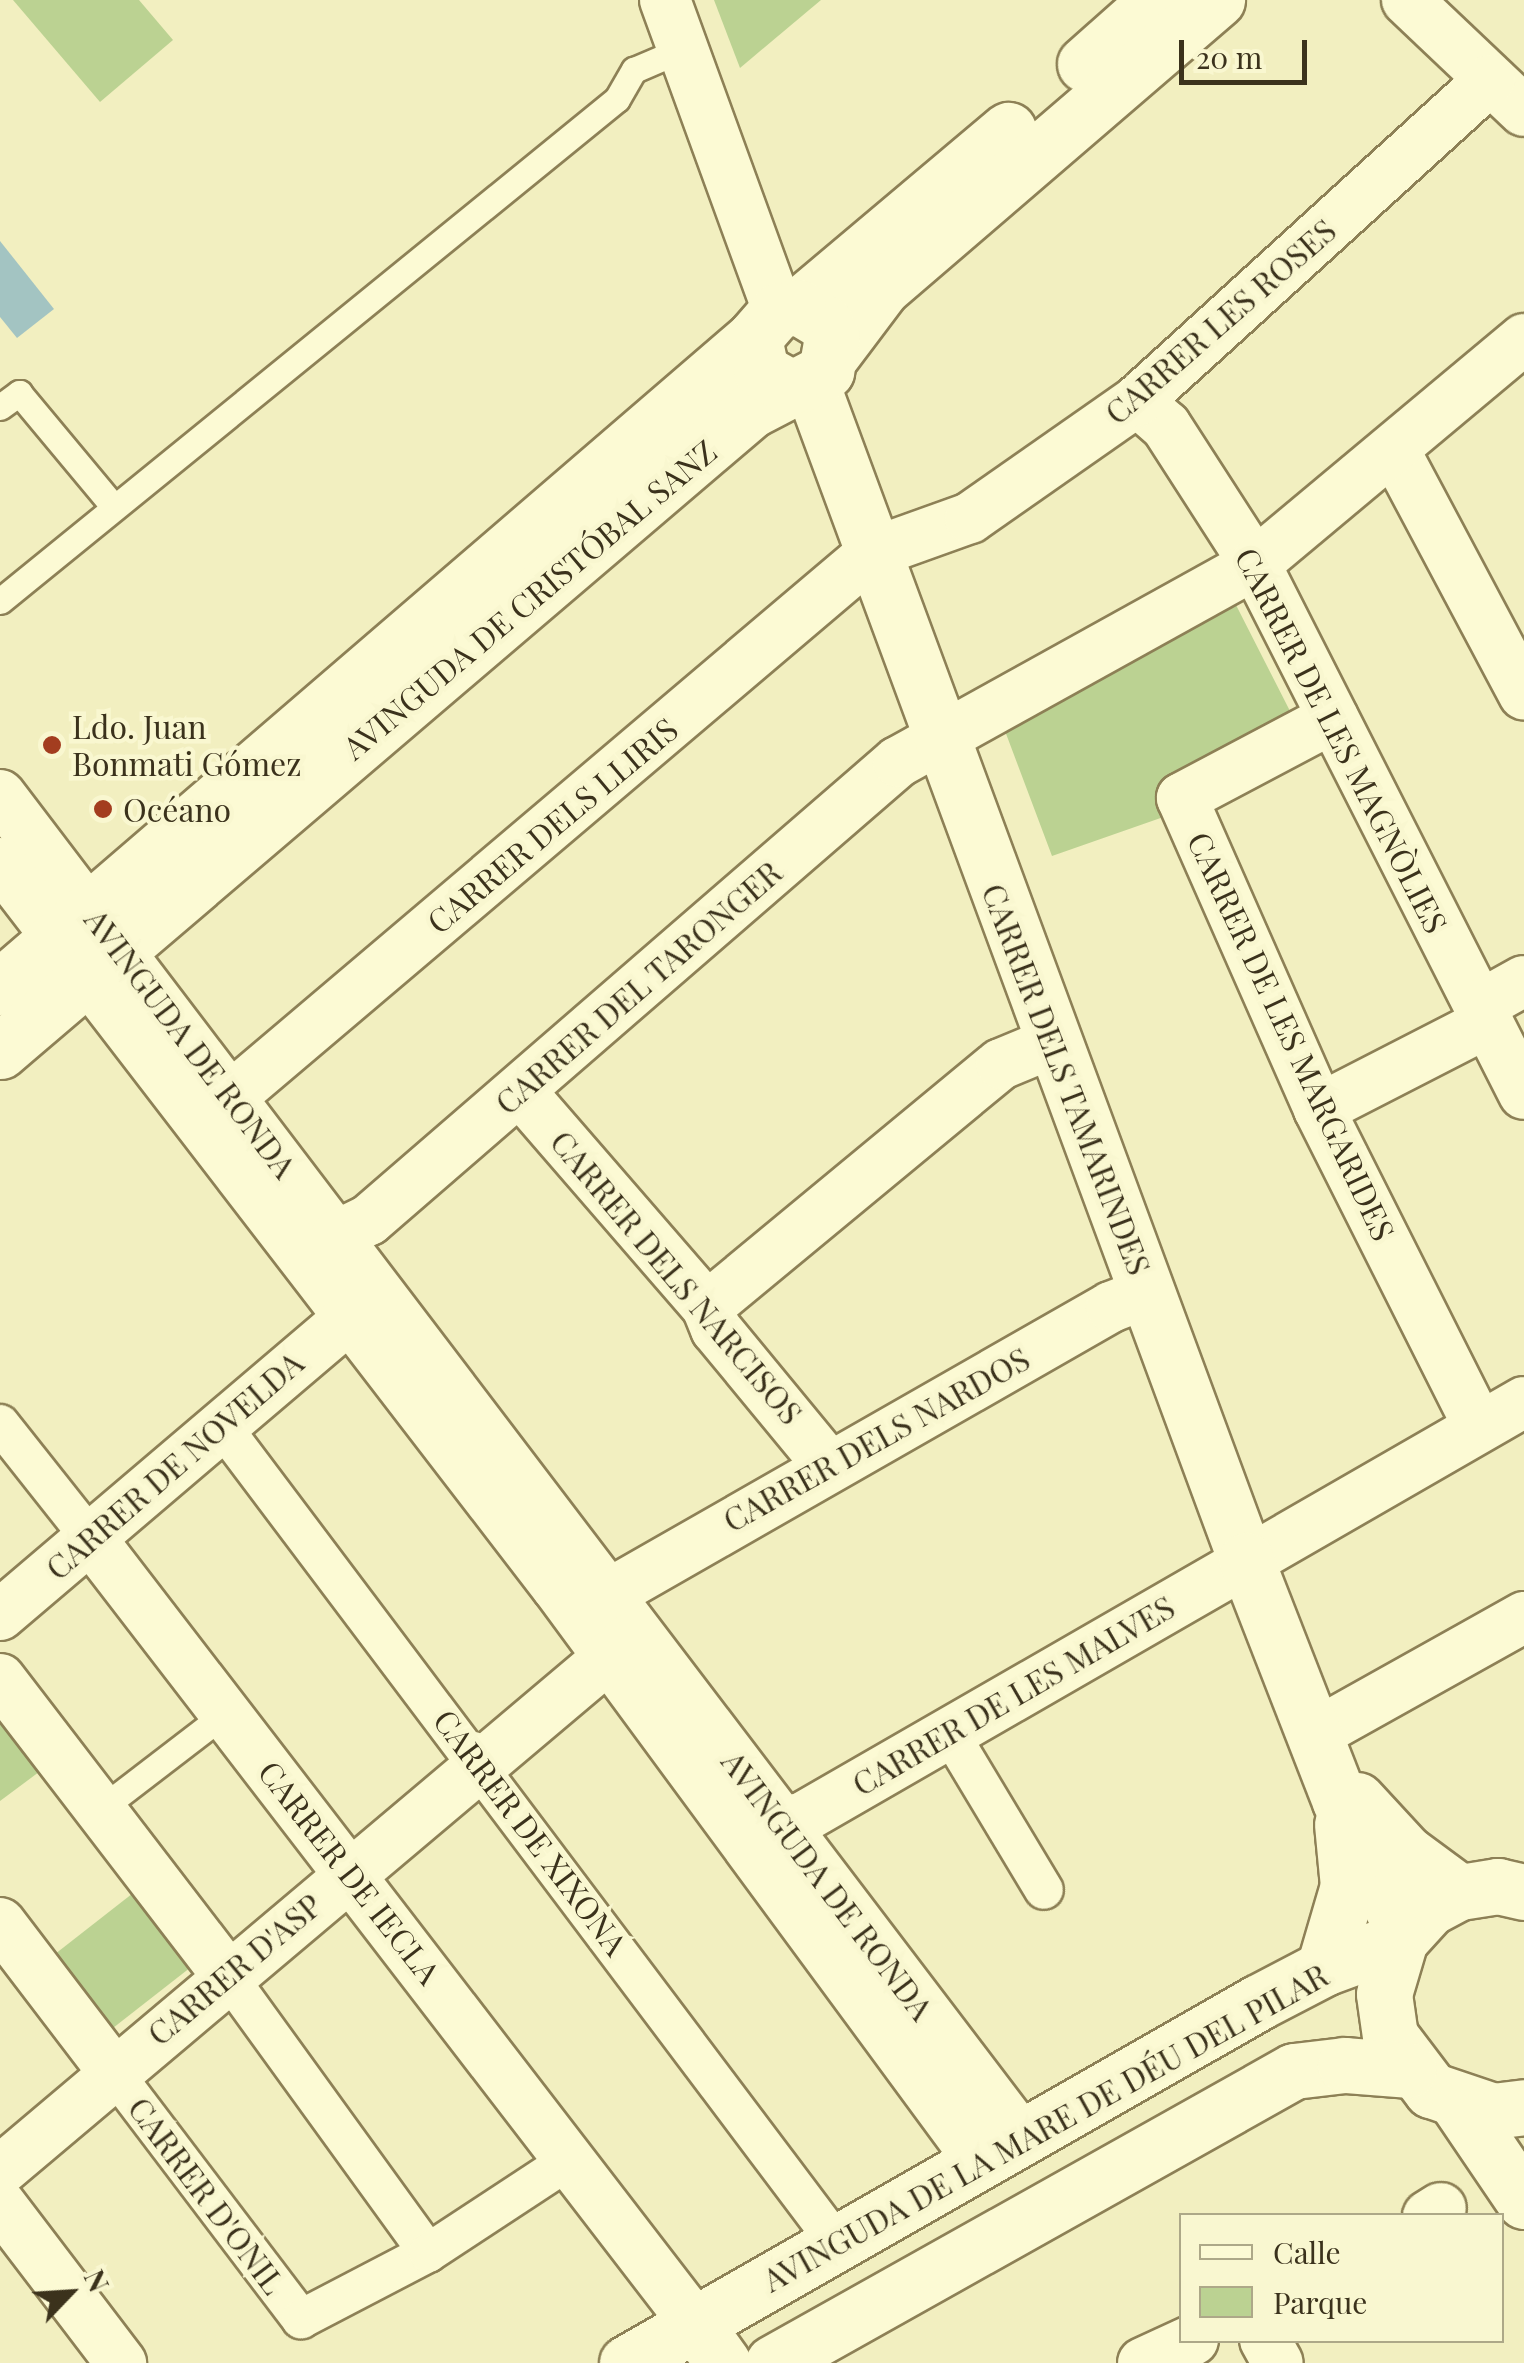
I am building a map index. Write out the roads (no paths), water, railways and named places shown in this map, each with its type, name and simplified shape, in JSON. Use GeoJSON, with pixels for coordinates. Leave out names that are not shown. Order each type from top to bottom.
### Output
{"type":"FeatureCollection","features":[{"type":"Feature","properties":{"kind":"street"},"geometry":{"type":"LineString","coordinates":[[665,0],[777,318],[761,371],[811,375],[825,323],[777,318]]}},
{"type":"Feature","properties":{"kind":"street","name":"AVINGUDA DE CRISTÓBAL SANZ"},"geometry":{"type":"LineString","coordinates":[[0,1051],[89,944],[777,318],[1158,0]]}},
{"type":"Feature","properties":{"kind":"street","name":"AVINGUDA DE CRISTÓBAL SANZ"},"geometry":{"type":"LineString","coordinates":[[0,987],[89,944],[751,410],[811,375],[882,288],[1217,0]]}},
{"type":"Feature","properties":{"kind":"street"},"geometry":{"type":"LineString","coordinates":[[1407,0],[1507,95]]}},
{"type":"Feature","properties":{"kind":"street","name":"CARRER LES ROSES"},"geometry":{"type":"LineString","coordinates":[[872,554],[970,518],[1137,400],[1507,95]]}},
{"type":"Feature","properties":{"kind":"street","name":"CARRER DEL TARONGER"},"geometry":{"type":"LineString","coordinates":[[336,1236],[369,1220],[520,1092],[676,950],[898,762],[940,736],[1207,596],[1255,564],[1524,339]]}},
{"type":"Feature","properties":{"kind":"street","name":"CARRER DELS TAMARINDES"},"geometry":{"type":"LineString","coordinates":[[811,375],[872,554],[1246,1560],[1329,1769],[1402,1937]]}},
{"type":"Feature","properties":{"kind":"street","name":"CARRER DE LES MAGNÒLIES"},"geometry":{"type":"LineString","coordinates":[[1137,400],[1166,426],[1255,564],[1524,1094]]}},
{"type":"Feature","properties":{"kind":"street"},"geometry":{"type":"LineString","coordinates":[[1394,450],[1524,695]]}},
{"type":"Feature","properties":{"kind":"street","name":"CARRER DELS LLIRIS"},"geometry":{"type":"LineString","coordinates":[[232,1096],[872,554]]}},
{"type":"Feature","properties":{"kind":"street","name":"CARRER DE LES MARGARIDES"},"geometry":{"type":"LineString","coordinates":[[1333,718],[1182,798],[1320,1108],[1479,1427]]}},
{"type":"Feature","properties":{"kind":"street","name":"AVINGUDA DE RONDA"},"geometry":{"type":"LineString","coordinates":[[0,795],[89,944],[619,1628],[778,1824],[999,2148]]}},
{"type":"Feature","properties":{"kind":"street","name":"AVINGUDA DE RONDA"},"geometry":{"type":"LineString","coordinates":[[0,863],[89,944],[232,1096],[336,1236],[366,1304]]}},
{"type":"Feature","properties":{"kind":"street"},"geometry":{"type":"LineString","coordinates":[[1320,1108],[1484,1014],[1524,981]]}},
{"type":"Feature","properties":{"kind":"street"},"geometry":{"type":"LineString","coordinates":[[706,1307],[1001,1064],[1054,1042]]}},
{"type":"Feature","properties":{"kind":"street","name":"CARRER DELS NARCISOS"},"geometry":{"type":"LineString","coordinates":[[520,1092],[706,1307],[716,1330],[829,1466]]}},
{"type":"Feature","properties":{"kind":"street","name":"CARRER DELS NARDOS"},"geometry":{"type":"LineString","coordinates":[[619,1628],[829,1466],[1111,1307],[1148,1293]]}},
{"type":"Feature","properties":{"kind":"street","name":"CARRER DE NOVELDA"},"geometry":{"type":"LineString","coordinates":[[0,1615],[366,1304]]}},
{"type":"Feature","properties":{"kind":"street","name":"CARRER DE LES MALVES"},"geometry":{"type":"LineString","coordinates":[[778,1824],[802,1818],[1524,1402]]}},
{"type":"Feature","properties":{"kind":"street","name":"CARRER DE IECLA"},"geometry":{"type":"LineString","coordinates":[[0,1424],[350,1872],[709,2344]]}},
{"type":"Feature","properties":{"kind":"street","name":"CARRER DE XIXONA"},"geometry":{"type":"LineString","coordinates":[[221,1426],[481,1764],[836,2242]]}},
{"type":"Feature","properties":{"kind":"street"},"geometry":{"type":"LineString","coordinates":[[1329,1769],[1524,1617]]}},
{"type":"Feature","properties":{"kind":"street","name":"AVINGUDA DE RONDA"},"geometry":{"type":"LineString","coordinates":[[619,1628],[999,2148]]}},
{"type":"Feature","properties":{"kind":"street","name":"CARRER D'ASP"},"geometry":{"type":"LineString","coordinates":[[0,2170],[112,2070],[481,1764],[619,1628]]}},
{"type":"Feature","properties":{"kind":"street"},"geometry":{"type":"LineString","coordinates":[[0,1679],[227,1974],[428,2253],[571,2160]]}},
{"type":"Feature","properties":{"kind":"street"},"geometry":{"type":"LineString","coordinates":[[950,1732],[1044,1890]]}},
{"type":"Feature","properties":{"kind":"street","name":"CARRER DELS TAMARINDES"},"geometry":{"type":"LineString","coordinates":[[1329,1769],[1406,1853],[1501,1882]]}},
{"type":"Feature","properties":{"kind":"street","name":"CARRER DELS TAMARINDES"},"geometry":{"type":"LineString","coordinates":[[1324,1968],[1348,1886],[1329,1769]]}},
{"type":"Feature","properties":{"kind":"street"},"geometry":{"type":"LineString","coordinates":[[1501,1882],[1429,1908],[1402,1937],[1384,1994],[1390,2036],[1410,2070],[1458,2105],[1524,2201]]}},
{"type":"Feature","properties":{"kind":"street"},"geometry":{"type":"LineString","coordinates":[[0,1922],[112,2070]]}},
{"type":"Feature","properties":{"kind":"street","name":"AVINGUDA DE LA MARE DE DÉU DEL PILAR"},"geometry":{"type":"LineString","coordinates":[[627,2363],[709,2344],[836,2242],[1324,1968],[1402,1937]]}},
{"type":"Feature","properties":{"kind":"street"},"geometry":{"type":"LineString","coordinates":[[774,2363],[1294,2071],[1345,2065],[1410,2070]]}},
{"type":"Feature","properties":{"kind":"street","name":"CARRER D'ONIL"},"geometry":{"type":"LineString","coordinates":[[112,2070],[301,2319],[428,2253]]}},
{"type":"Feature","properties":{"kind":"street"},"geometry":{"type":"LineString","coordinates":[[1458,2105],[1524,2108]]}},
{"type":"Feature","properties":{"kind":"street"},"geometry":{"type":"LineString","coordinates":[[999,2148],[1040,2211]]}},
{"type":"Feature","properties":{"kind":"street"},"geometry":{"type":"LineString","coordinates":[[0,2204],[120,2363]]}},
{"type":"Feature","properties":{"kind":"street"},"geometry":{"type":"LineString","coordinates":[[1143,2363],[1186,2343]]}},
{"type":"Feature","properties":{"kind":"lane"},"geometry":{"type":"LineString","coordinates":[[0,601],[617,99],[634,70],[683,49]]}},
{"type":"Feature","properties":{"kind":"lane"},"geometry":{"type":"LineString","coordinates":[[0,407],[19,394],[114,507]]}},
{"type":"Feature","properties":{"kind":"lane"},"geometry":{"type":"LineString","coordinates":[[102,1808],[226,1713]]}},
{"type":"Feature","properties":{"kind":"water"},"geometry":{"type":"Polygon","coordinates":[[[0,241],[54,309],[17,338],[0,317],[0,241]]]}},
{"type":"Feature","properties":{"kind":"place","name":"Ldo. Juan Bonmati Gómez"},"geometry":{"type":"Point","coordinates":[52,745]}},
{"type":"Feature","properties":{"kind":"place","name":"Océano"},"geometry":{"type":"Point","coordinates":[103,809]}}]}
